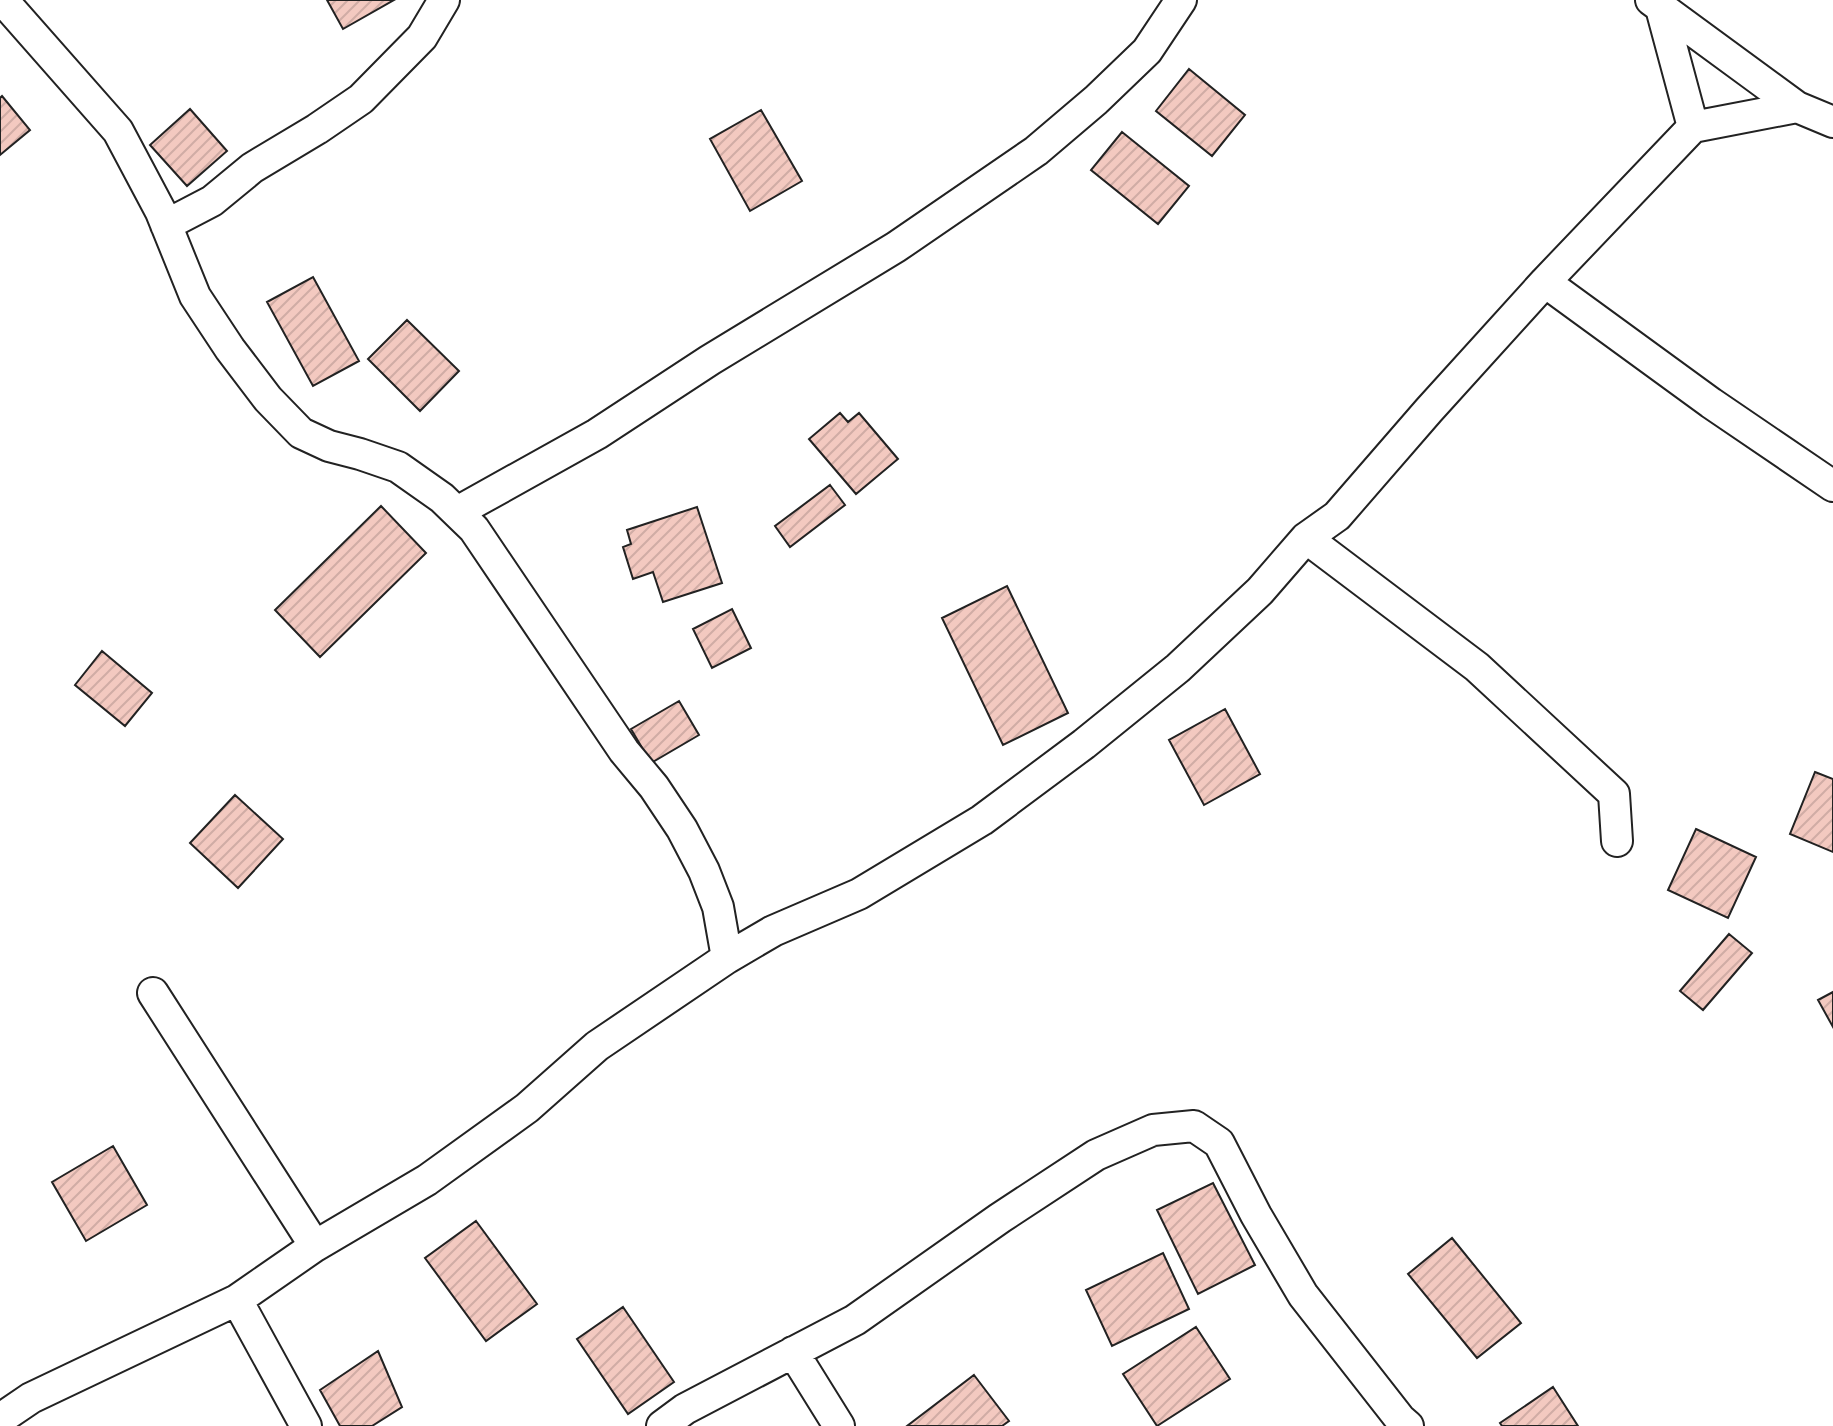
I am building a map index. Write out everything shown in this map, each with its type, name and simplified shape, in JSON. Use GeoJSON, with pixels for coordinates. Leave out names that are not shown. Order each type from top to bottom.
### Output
{"type":"FeatureCollection","features":[{"type":"Feature","properties":{"kind":"street"},"geometry":{"type":"LineString","coordinates":[[6,0],[7,5],[118,131],[161,212],[195,296],[268,399],[301,433],[329,446],[398,467],[442,498],[474,529],[624,751],[654,787],[682,829],[718,907],[727,958]]}},
{"type":"Feature","properties":{"kind":"street"},"geometry":{"type":"LineString","coordinates":[[166,225],[212,201],[252,168],[361,99],[422,37],[444,0]]}},
{"type":"Feature","properties":{"kind":"street"},"geometry":{"type":"LineString","coordinates":[[457,512],[597,434],[710,360],[896,247],[1036,151],[1147,51],[1181,0]]}},
{"type":"Feature","properties":{"kind":"street"},"geometry":{"type":"LineString","coordinates":[[1656,4],[1797,107],[1833,122]]}},
{"type":"Feature","properties":{"kind":"street"},"geometry":{"type":"LineString","coordinates":[[1656,4],[1693,127]]}},
{"type":"Feature","properties":{"kind":"street"},"geometry":{"type":"LineString","coordinates":[[0,1419],[31,1398],[237,1300],[315,1246],[427,1180],[527,1108],[597,1046],[727,958],[773,931],[859,894],[982,820],[1084,744],[1178,668],[1260,591],[1306,538],[1337,516],[1545,282],[1693,127],[1797,107]]}},
{"type":"Feature","properties":{"kind":"street"},"geometry":{"type":"LineString","coordinates":[[1545,282],[1711,403],[1833,486]]}},
{"type":"Feature","properties":{"kind":"street"},"geometry":{"type":"LineString","coordinates":[[1306,538],[1477,667],[1614,794],[1617,841]]}},
{"type":"Feature","properties":{"kind":"street"},"geometry":{"type":"LineString","coordinates":[[153,993],[315,1246]]}},
{"type":"Feature","properties":{"kind":"street"},"geometry":{"type":"LineString","coordinates":[[662,1426],[685,1409],[855,1320],[1096,1155],[1153,1130],[1194,1126],[1219,1143],[1256,1215],[1303,1295],[1408,1426]]}},
{"type":"Feature","properties":{"kind":"street"},"geometry":{"type":"LineString","coordinates":[[237,1300],[306,1426]]}},
{"type":"Feature","properties":{"kind":"street"},"geometry":{"type":"LineString","coordinates":[[793,1352],[839,1426]]}},
{"type":"Feature","properties":{"kind":"building"},"geometry":{"type":"Polygon","coordinates":[[[327,0],[394,0],[343,29],[327,0]]]}},
{"type":"Feature","properties":{"kind":"building"},"geometry":{"type":"Polygon","coordinates":[[[1189,69],[1245,115],[1212,156],[1156,111],[1189,69]]]}},
{"type":"Feature","properties":{"kind":"building"},"geometry":{"type":"Polygon","coordinates":[[[2,96],[30,130],[0,155],[0,98],[2,96]]]}},
{"type":"Feature","properties":{"kind":"building"},"geometry":{"type":"Polygon","coordinates":[[[190,109],[227,151],[187,186],[150,145],[190,109]]]}},
{"type":"Feature","properties":{"kind":"building"},"geometry":{"type":"Polygon","coordinates":[[[761,110],[802,181],[750,211],[710,139],[761,110]]]}},
{"type":"Feature","properties":{"kind":"building"},"geometry":{"type":"Polygon","coordinates":[[[1122,132],[1189,186],[1158,224],[1091,170],[1122,132]]]}},
{"type":"Feature","properties":{"kind":"building"},"geometry":{"type":"Polygon","coordinates":[[[313,277],[359,361],[313,386],[267,302],[313,277]]]}},
{"type":"Feature","properties":{"kind":"building"},"geometry":{"type":"Polygon","coordinates":[[[407,320],[459,371],[420,411],[368,359],[407,320]]]}},
{"type":"Feature","properties":{"kind":"building"},"geometry":{"type":"Polygon","coordinates":[[[840,413],[848,422],[859,413],[898,459],[856,494],[809,439],[840,413]]]}},
{"type":"Feature","properties":{"kind":"building"},"geometry":{"type":"Polygon","coordinates":[[[830,485],[845,505],[790,547],[775,526],[830,485]]]}},
{"type":"Feature","properties":{"kind":"building"},"geometry":{"type":"Polygon","coordinates":[[[381,506],[426,553],[320,657],[275,610],[381,506]]]}},
{"type":"Feature","properties":{"kind":"building"},"geometry":{"type":"Polygon","coordinates":[[[697,507],[722,583],[663,602],[653,572],[633,579],[623,547],[631,544],[627,530],[697,507]]]}},
{"type":"Feature","properties":{"kind":"building"},"geometry":{"type":"Polygon","coordinates":[[[1007,586],[1068,713],[1003,745],[942,618],[1007,586]]]}},
{"type":"Feature","properties":{"kind":"building"},"geometry":{"type":"Polygon","coordinates":[[[732,609],[751,648],[712,668],[693,629],[732,609]]]}},
{"type":"Feature","properties":{"kind":"building"},"geometry":{"type":"Polygon","coordinates":[[[102,651],[152,693],[125,726],[75,685],[102,651]]]}},
{"type":"Feature","properties":{"kind":"building"},"geometry":{"type":"Polygon","coordinates":[[[679,701],[699,735],[651,763],[631,729],[679,701]]]}},
{"type":"Feature","properties":{"kind":"building"},"geometry":{"type":"Polygon","coordinates":[[[1225,709],[1260,774],[1204,805],[1169,740],[1225,709]]]}},
{"type":"Feature","properties":{"kind":"building"},"geometry":{"type":"Polygon","coordinates":[[[1815,772],[1833,779],[1833,852],[1790,834],[1815,772]]]}},
{"type":"Feature","properties":{"kind":"building"},"geometry":{"type":"Polygon","coordinates":[[[235,795],[283,839],[238,888],[190,843],[235,795]]]}},
{"type":"Feature","properties":{"kind":"building"},"geometry":{"type":"Polygon","coordinates":[[[1696,829],[1756,857],[1728,918],[1668,890],[1696,829]]]}},
{"type":"Feature","properties":{"kind":"building"},"geometry":{"type":"Polygon","coordinates":[[[1729,934],[1752,953],[1703,1010],[1680,991],[1729,934]]]}},
{"type":"Feature","properties":{"kind":"building"},"geometry":{"type":"Polygon","coordinates":[[[1833,992],[1833,1027],[1818,1000],[1833,992]]]}},
{"type":"Feature","properties":{"kind":"building"},"geometry":{"type":"Polygon","coordinates":[[[113,1146],[147,1205],[86,1241],[52,1182],[113,1146]]]}},
{"type":"Feature","properties":{"kind":"building"},"geometry":{"type":"Polygon","coordinates":[[[1213,1183],[1255,1265],[1198,1294],[1157,1210],[1213,1183]]]}},
{"type":"Feature","properties":{"kind":"building"},"geometry":{"type":"Polygon","coordinates":[[[476,1221],[537,1304],[486,1341],[425,1258],[476,1221]]]}},
{"type":"Feature","properties":{"kind":"building"},"geometry":{"type":"Polygon","coordinates":[[[1452,1238],[1521,1323],[1477,1358],[1408,1274],[1452,1238]]]}},
{"type":"Feature","properties":{"kind":"building"},"geometry":{"type":"Polygon","coordinates":[[[1163,1253],[1189,1309],[1112,1346],[1086,1290],[1163,1253]]]}},
{"type":"Feature","properties":{"kind":"building"},"geometry":{"type":"Polygon","coordinates":[[[623,1307],[674,1382],[628,1414],[577,1339],[623,1307]]]}},
{"type":"Feature","properties":{"kind":"building"},"geometry":{"type":"Polygon","coordinates":[[[1196,1327],[1230,1379],[1157,1426],[1123,1374],[1196,1327]]]}},
{"type":"Feature","properties":{"kind":"building"},"geometry":{"type":"Polygon","coordinates":[[[378,1351],[402,1407],[372,1426],[340,1426],[320,1390],[378,1351]]]}},
{"type":"Feature","properties":{"kind":"building"},"geometry":{"type":"Polygon","coordinates":[[[974,1375],[1009,1421],[1002,1426],[907,1426],[974,1375]]]}},
{"type":"Feature","properties":{"kind":"building"},"geometry":{"type":"Polygon","coordinates":[[[1553,1387],[1578,1426],[1502,1426],[1500,1423],[1553,1387]]]}}]}
